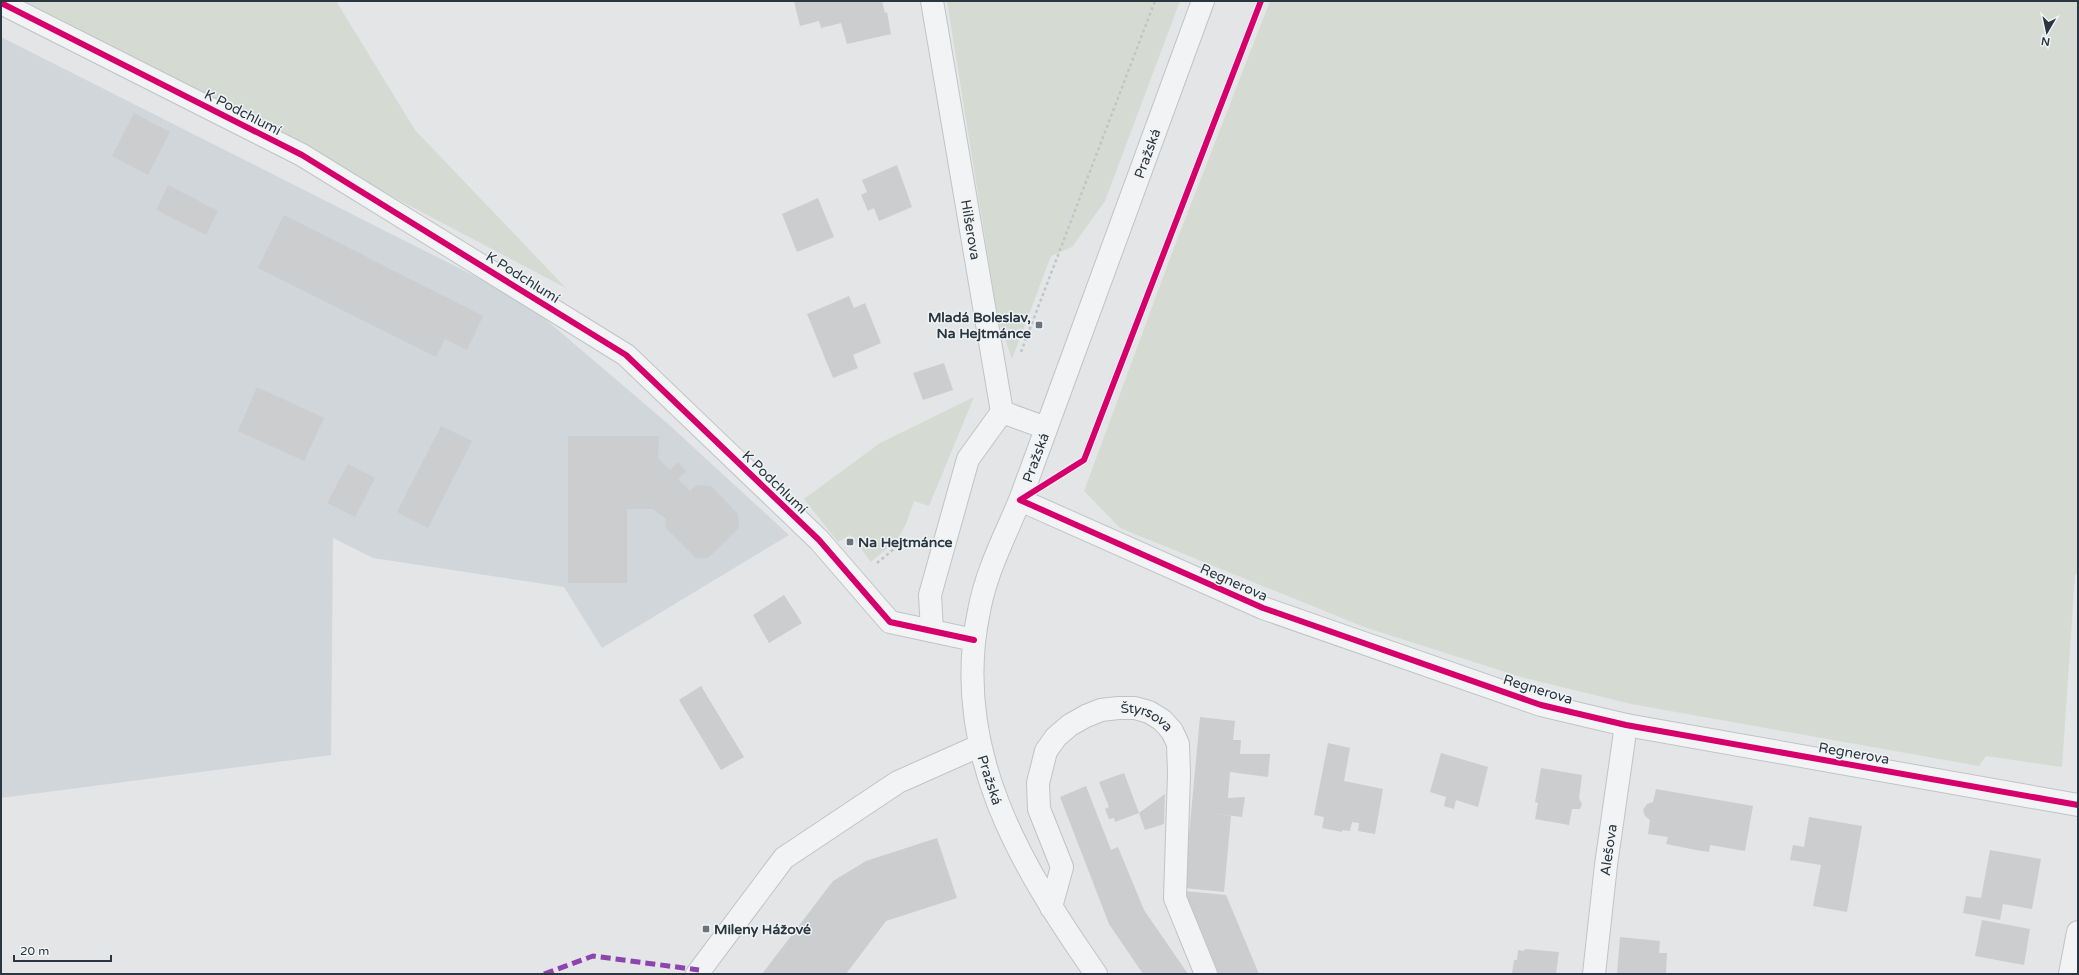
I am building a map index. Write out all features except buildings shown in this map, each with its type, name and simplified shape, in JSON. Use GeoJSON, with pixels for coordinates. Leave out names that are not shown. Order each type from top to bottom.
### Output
{"type":"FeatureCollection","features":[{"type":"Feature","properties":{"kind":"street","name":"Hilšerova"},"geometry":{"type":"LineString","coordinates":[[932,1],[1002,412]]}},
{"type":"Feature","properties":{"kind":"street","name":"Pražská"},"geometry":{"type":"LineString","coordinates":[[1096,974],[1051,907],[1027,867],[1006,826],[994,796],[979,746],[974,711],[971,675],[974,640],[979,610],[987,580],[1020,500],[1203,1]]}},
{"type":"Feature","properties":{"kind":"street","name":"K Podchlumí"},"geometry":{"type":"LineString","coordinates":[[1,3],[302,155],[626,355],[819,540],[890,622],[974,640]]}},
{"type":"Feature","properties":{"kind":"street"},"geometry":{"type":"LineString","coordinates":[[932,631],[930,595],[968,459],[1002,412],[1046,428]]}},
{"type":"Feature","properties":{"kind":"street","name":"Regnerova"},"geometry":{"type":"LineString","coordinates":[[1020,500],[1262,608],[1541,705],[1626,725],[2078,805]]}},
{"type":"Feature","properties":{"kind":"street","name":"Štyrsova"},"geometry":{"type":"LineString","coordinates":[[1051,907],[1062,867],[1039,809],[1038,783],[1046,751],[1056,737],[1070,725],[1101,710],[1135,708],[1149,712],[1162,720],[1172,730],[1178,744],[1179,774],[1175,898],[1206,974]]}},
{"type":"Feature","properties":{"kind":"street","name":"Alešova"},"geometry":{"type":"LineString","coordinates":[[1594,974],[1606,865],[1626,725]]}},
{"type":"Feature","properties":{"kind":"street"},"geometry":{"type":"LineString","coordinates":[[697,974],[784,858],[898,782],[979,746]]}},
{"type":"Feature","properties":{"kind":"street"},"geometry":{"type":"LineString","coordinates":[[2070,974],[2078,932]]}},
{"type":"Feature","properties":{"kind":"path"},"geometry":{"type":"LineString","coordinates":[[1021,353],[1155,1]]}},
{"type":"Feature","properties":{"kind":"path"},"geometry":{"type":"LineString","coordinates":[[874,565],[906,539],[922,546]]}},
{"type":"Feature","properties":{"kind":"shaded area"},"geometry":{"type":"Polygon","coordinates":[[[21,1],[336,1],[415,130],[566,288],[21,1]]]}},
{"type":"Feature","properties":{"kind":"shaded area"},"geometry":{"type":"Polygon","coordinates":[[[947,1],[1180,1],[1105,201],[1072,247],[1051,256],[1012,359],[998,319],[947,1]]]}},
{"type":"Feature","properties":{"kind":"shaded area"},"geometry":{"type":"Polygon","coordinates":[[[1270,1],[2078,1],[2078,573],[2075,575],[2062,767],[1986,756],[1979,766],[1631,704],[1521,677],[1364,627],[1120,528],[1084,491],[1172,253],[1270,1]]]}},
{"type":"Feature","properties":{"kind":"shaded area"},"geometry":{"type":"Polygon","coordinates":[[[1,37],[524,301],[667,423],[789,535],[602,648],[564,587],[373,558],[333,538],[331,755],[1,798],[1,37]]]}},
{"type":"Feature","properties":{"kind":"shaded area"},"geometry":{"type":"Polygon","coordinates":[[[974,397],[929,506],[914,501],[906,524],[897,540],[871,562],[850,535],[838,542],[804,499],[880,443],[974,397]]]}},
{"type":"Feature","properties":{"kind":"marked path"},"geometry":{"type":"LineString","coordinates":[[544,974],[593,956],[699,970]]}},
{"type":"Feature","properties":{"kind":"cycle path"},"geometry":{"type":"LineString","coordinates":[[1020,500],[1084,460],[1261,1]]}},
{"type":"Feature","properties":{"kind":"cycle path"},"geometry":{"type":"LineString","coordinates":[[1,3],[302,155],[626,355],[819,540],[890,622],[974,640]]}},
{"type":"Feature","properties":{"kind":"cycle path"},"geometry":{"type":"LineString","coordinates":[[1020,500],[1263,608],[1541,705],[1626,725],[2078,805]]}},
{"type":"Feature","properties":{"kind":"place","name":"Mladá Boleslav, Na Hejtmánce"},"geometry":{"type":"Point","coordinates":[1039,325]}},
{"type":"Feature","properties":{"kind":"place","name":"Na Hejtmánce"},"geometry":{"type":"Point","coordinates":[850,542]}},
{"type":"Feature","properties":{"kind":"place","name":"Mileny Hážové"},"geometry":{"type":"Point","coordinates":[706,929]}}]}
